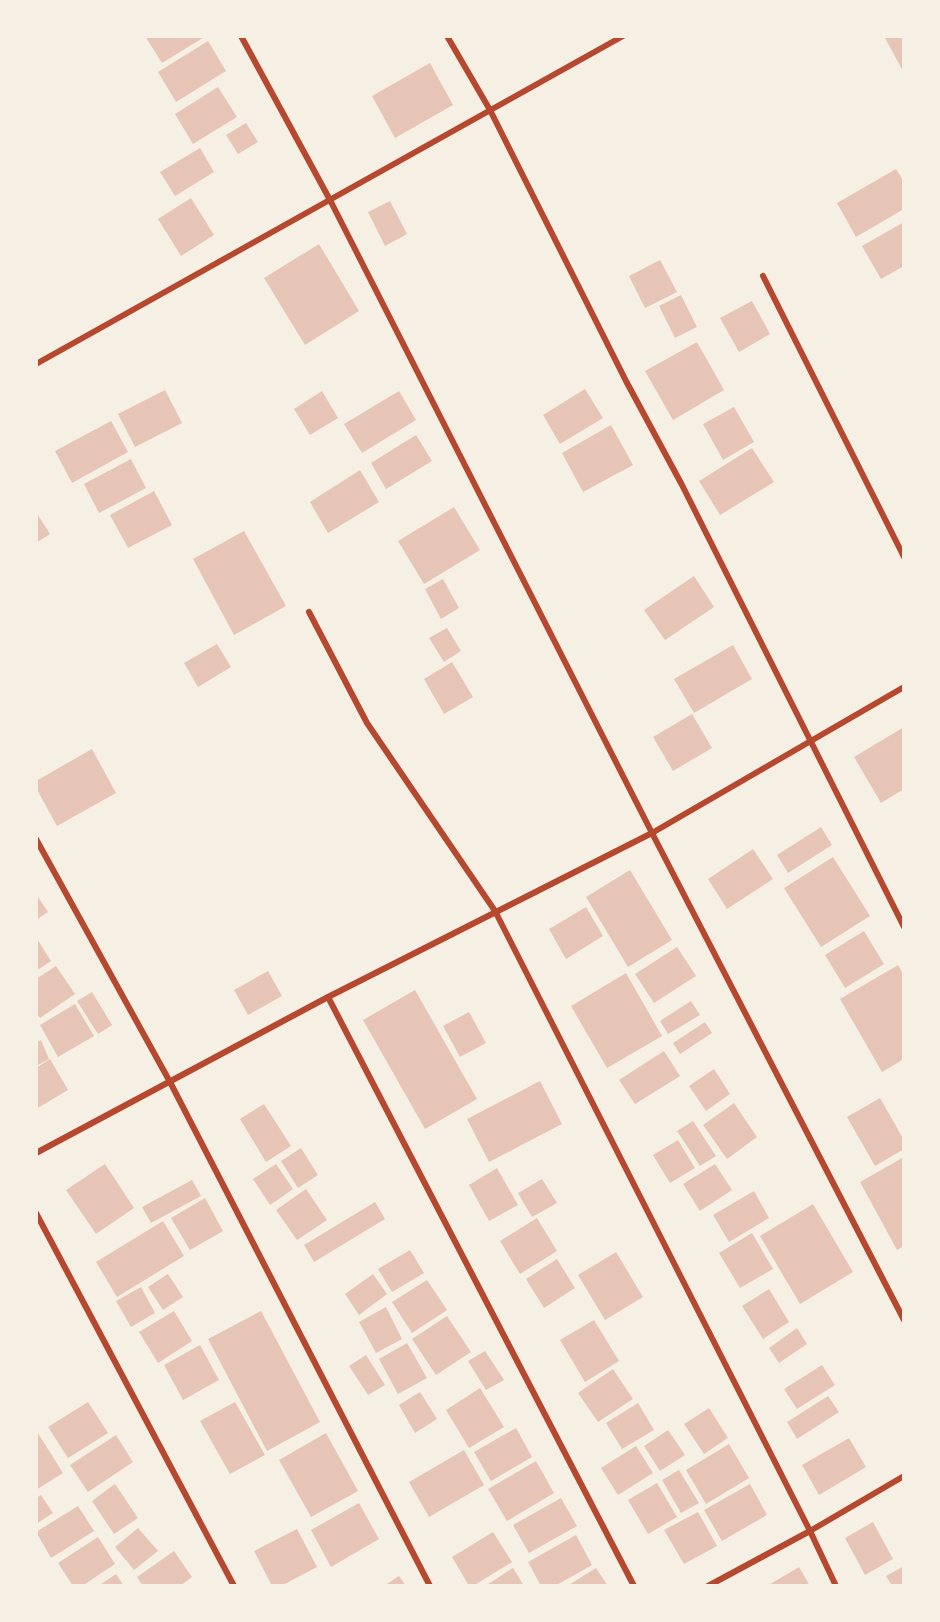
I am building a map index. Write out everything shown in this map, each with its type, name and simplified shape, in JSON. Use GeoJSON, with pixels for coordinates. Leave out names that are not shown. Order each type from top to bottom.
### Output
{"type":"FeatureCollection","features":[{"type":"Feature","properties":{"kind":"street"},"geometry":{"type":"LineString","coordinates":[[241,36],[330,200],[652,833],[904,1320]]}},
{"type":"Feature","properties":{"kind":"street"},"geometry":{"type":"LineString","coordinates":[[447,36],[490,110],[904,927]]}},
{"type":"Feature","properties":{"kind":"street"},"geometry":{"type":"LineString","coordinates":[[36,364],[623,36]]}},
{"type":"Feature","properties":{"kind":"street"},"geometry":{"type":"LineString","coordinates":[[763,276],[904,558]]}},
{"type":"Feature","properties":{"kind":"street"},"geometry":{"type":"LineString","coordinates":[[309,612],[367,723],[495,911],[836,1586]]}},
{"type":"Feature","properties":{"kind":"street"},"geometry":{"type":"LineString","coordinates":[[36,1153],[328,997],[652,833],[904,687]]}},
{"type":"Feature","properties":{"kind":"street"},"geometry":{"type":"LineString","coordinates":[[36,839],[170,1082],[430,1586]]}},
{"type":"Feature","properties":{"kind":"street"},"geometry":{"type":"LineString","coordinates":[[328,997],[634,1586]]}},
{"type":"Feature","properties":{"kind":"street"},"geometry":{"type":"LineString","coordinates":[[36,1213],[234,1586]]}},
{"type":"Feature","properties":{"kind":"street"},"geometry":{"type":"LineString","coordinates":[[708,1586],[810,1531],[904,1476]]}},
{"type":"Feature","properties":{"kind":"building"},"geometry":{"type":"Polygon","coordinates":[[[145,36],[206,36],[162,63],[145,36]]]}},
{"type":"Feature","properties":{"kind":"building"},"geometry":{"type":"Polygon","coordinates":[[[904,36],[904,73],[885,38],[904,36]]]}},
{"type":"Feature","properties":{"kind":"building"},"geometry":{"type":"Polygon","coordinates":[[[208,41],[226,71],[176,102],[158,72],[208,41]]]}},
{"type":"Feature","properties":{"kind":"building"},"geometry":{"type":"Polygon","coordinates":[[[430,63],[453,105],[395,138],[372,96],[430,63]]]}},
{"type":"Feature","properties":{"kind":"building"},"geometry":{"type":"Polygon","coordinates":[[[218,87],[237,117],[193,144],[175,114],[218,87]]]}},
{"type":"Feature","properties":{"kind":"building"},"geometry":{"type":"Polygon","coordinates":[[[246,123],[258,142],[238,154],[226,135],[246,123]]]}},
{"type":"Feature","properties":{"kind":"building"},"geometry":{"type":"Polygon","coordinates":[[[200,148],[214,172],[175,196],[160,172],[200,148]]]}},
{"type":"Feature","properties":{"kind":"building"},"geometry":{"type":"Polygon","coordinates":[[[896,169],[904,182],[904,209],[856,237],[837,203],[896,169]]]}},
{"type":"Feature","properties":{"kind":"building"},"geometry":{"type":"Polygon","coordinates":[[[191,198],[214,235],[181,256],[158,219],[191,198]]]}},
{"type":"Feature","properties":{"kind":"building"},"geometry":{"type":"Polygon","coordinates":[[[390,201],[407,234],[385,246],[368,212],[390,201]]]}},
{"type":"Feature","properties":{"kind":"building"},"geometry":{"type":"Polygon","coordinates":[[[904,222],[904,266],[881,279],[862,246],[904,222]]]}},
{"type":"Feature","properties":{"kind":"building"},"geometry":{"type":"Polygon","coordinates":[[[319,244],[359,311],[305,345],[264,278],[319,244]]]}},
{"type":"Feature","properties":{"kind":"building"},"geometry":{"type":"Polygon","coordinates":[[[660,260],[677,292],[645,308],[629,276],[660,260]]]}},
{"type":"Feature","properties":{"kind":"building"},"geometry":{"type":"Polygon","coordinates":[[[681,295],[697,327],[675,338],[659,306],[681,295]]]}},
{"type":"Feature","properties":{"kind":"building"},"geometry":{"type":"Polygon","coordinates":[[[752,301],[770,334],[739,352],[720,318],[752,301]]]}},
{"type":"Feature","properties":{"kind":"building"},"geometry":{"type":"Polygon","coordinates":[[[697,342],[724,390],[673,420],[645,371],[697,342]]]}},
{"type":"Feature","properties":{"kind":"building"},"geometry":{"type":"Polygon","coordinates":[[[585,389],[603,418],[560,444],[543,415],[585,389]]]}},
{"type":"Feature","properties":{"kind":"building"},"geometry":{"type":"Polygon","coordinates":[[[165,390],[182,423],[135,447],[118,414],[165,390]]]}},
{"type":"Feature","properties":{"kind":"building"},"geometry":{"type":"Polygon","coordinates":[[[322,391],[338,418],[310,435],[294,409],[322,391]]]}},
{"type":"Feature","properties":{"kind":"building"},"geometry":{"type":"Polygon","coordinates":[[[399,391],[416,420],[362,453],[344,424],[399,391]]]}},
{"type":"Feature","properties":{"kind":"building"},"geometry":{"type":"Polygon","coordinates":[[[734,407],[754,442],[723,460],[703,424],[734,407]]]}},
{"type":"Feature","properties":{"kind":"building"},"geometry":{"type":"Polygon","coordinates":[[[111,421],[128,452],[72,483],[55,451],[111,421]]]}},
{"type":"Feature","properties":{"kind":"building"},"geometry":{"type":"Polygon","coordinates":[[[611,425],[633,465],[583,492],[562,453],[611,425]]]}},
{"type":"Feature","properties":{"kind":"building"},"geometry":{"type":"Polygon","coordinates":[[[416,435],[432,461],[386,489],[371,463],[416,435]]]}},
{"type":"Feature","properties":{"kind":"building"},"geometry":{"type":"Polygon","coordinates":[[[752,448],[774,482],[720,515],[699,481],[752,448]]]}},
{"type":"Feature","properties":{"kind":"building"},"geometry":{"type":"Polygon","coordinates":[[[131,459],[146,488],[99,513],[84,484],[131,459]]]}},
{"type":"Feature","properties":{"kind":"building"},"geometry":{"type":"Polygon","coordinates":[[[360,470],[379,502],[328,533],[310,502],[360,470]]]}},
{"type":"Feature","properties":{"kind":"building"},"geometry":{"type":"Polygon","coordinates":[[[154,491],[172,525],[128,548],[110,515],[154,491]]]}},
{"type":"Feature","properties":{"kind":"building"},"geometry":{"type":"Polygon","coordinates":[[[454,507],[480,550],[424,584],[398,541],[454,507]]]}},
{"type":"Feature","properties":{"kind":"building"},"geometry":{"type":"Polygon","coordinates":[[[36,512],[50,534],[36,543],[36,512]]]}},
{"type":"Feature","properties":{"kind":"building"},"geometry":{"type":"Polygon","coordinates":[[[244,531],[286,606],[234,635],[193,559],[244,531]]]}},
{"type":"Feature","properties":{"kind":"building"},"geometry":{"type":"Polygon","coordinates":[[[694,576],[714,607],[665,640],[644,610],[694,576]]]}},
{"type":"Feature","properties":{"kind":"building"},"geometry":{"type":"Polygon","coordinates":[[[443,579],[459,608],[441,619],[425,589],[443,579]]]}},
{"type":"Feature","properties":{"kind":"building"},"geometry":{"type":"Polygon","coordinates":[[[447,628],[461,651],[444,662],[429,638],[447,628]]]}},
{"type":"Feature","properties":{"kind":"building"},"geometry":{"type":"Polygon","coordinates":[[[217,644],[231,667],[198,687],[184,663],[217,644]]]}},
{"type":"Feature","properties":{"kind":"building"},"geometry":{"type":"Polygon","coordinates":[[[733,645],[752,679],[694,713],[674,679],[733,645]]]}},
{"type":"Feature","properties":{"kind":"building"},"geometry":{"type":"Polygon","coordinates":[[[452,662],[473,697],[444,714],[424,679],[452,662]]]}},
{"type":"Feature","properties":{"kind":"building"},"geometry":{"type":"Polygon","coordinates":[[[692,714],[712,748],[673,771],[653,737],[692,714]]]}},
{"type":"Feature","properties":{"kind":"building"},"geometry":{"type":"Polygon","coordinates":[[[904,727],[904,789],[881,803],[854,757],[904,727]]]}},
{"type":"Feature","properties":{"kind":"building"},"geometry":{"type":"Polygon","coordinates":[[[92,749],[116,793],[57,826],[36,788],[36,781],[92,749]]]}},
{"type":"Feature","properties":{"kind":"building"},"geometry":{"type":"Polygon","coordinates":[[[821,827],[832,845],[788,873],[777,855],[821,827]]]}},
{"type":"Feature","properties":{"kind":"building"},"geometry":{"type":"Polygon","coordinates":[[[753,849],[773,879],[727,909],[708,879],[753,849]]]}},
{"type":"Feature","properties":{"kind":"building"},"geometry":{"type":"Polygon","coordinates":[[[833,857],[870,916],[821,947],[784,888],[833,857]]]}},
{"type":"Feature","properties":{"kind":"building"},"geometry":{"type":"Polygon","coordinates":[[[630,870],[672,940],[628,967],[586,897],[630,870]]]}},
{"type":"Feature","properties":{"kind":"building"},"geometry":{"type":"Polygon","coordinates":[[[36,894],[48,912],[36,920],[36,894]]]}},
{"type":"Feature","properties":{"kind":"building"},"geometry":{"type":"Polygon","coordinates":[[[586,907],[603,936],[566,959],[549,929],[586,907]]]}},
{"type":"Feature","properties":{"kind":"building"},"geometry":{"type":"Polygon","coordinates":[[[864,931],[884,964],[845,988],[825,955],[864,931]]]}},
{"type":"Feature","properties":{"kind":"building"},"geometry":{"type":"Polygon","coordinates":[[[36,937],[51,961],[36,971],[36,937]]]}},
{"type":"Feature","properties":{"kind":"building"},"geometry":{"type":"Polygon","coordinates":[[[677,947],[696,976],[654,1003],[635,974],[677,947]]]}},
{"type":"Feature","properties":{"kind":"building"},"geometry":{"type":"Polygon","coordinates":[[[898,965],[904,976],[904,1059],[882,1072],[840,999],[898,965]]]}},
{"type":"Feature","properties":{"kind":"building"},"geometry":{"type":"Polygon","coordinates":[[[56,966],[75,994],[40,1018],[36,1013],[36,979],[56,966]]]}},
{"type":"Feature","properties":{"kind":"building"},"geometry":{"type":"Polygon","coordinates":[[[268,971],[282,996],[248,1015],[234,990],[268,971]]]}},
{"type":"Feature","properties":{"kind":"building"},"geometry":{"type":"Polygon","coordinates":[[[626,973],[662,1036],[607,1068],[571,1006],[626,973]]]}},
{"type":"Feature","properties":{"kind":"building"},"geometry":{"type":"Polygon","coordinates":[[[415,990],[477,1099],[425,1129],[363,1020],[415,990]]]}},
{"type":"Feature","properties":{"kind":"building"},"geometry":{"type":"Polygon","coordinates":[[[92,992],[112,1025],[98,1034],[77,1001],[92,992]]]}},
{"type":"Feature","properties":{"kind":"building"},"geometry":{"type":"Polygon","coordinates":[[[691,1001],[700,1015],[668,1034],[660,1021],[691,1001]]]}},
{"type":"Feature","properties":{"kind":"building"},"geometry":{"type":"Polygon","coordinates":[[[75,1004],[94,1036],[58,1057],[40,1025],[75,1004]]]}},
{"type":"Feature","properties":{"kind":"building"},"geometry":{"type":"Polygon","coordinates":[[[469,1012],[486,1043],[460,1057],[443,1026],[469,1012]]]}},
{"type":"Feature","properties":{"kind":"building"},"geometry":{"type":"Polygon","coordinates":[[[705,1022],[712,1033],[680,1054],[673,1043],[705,1022]]]}},
{"type":"Feature","properties":{"kind":"building"},"geometry":{"type":"Polygon","coordinates":[[[41,1040],[49,1059],[36,1066],[36,1043],[41,1040]]]}},
{"type":"Feature","properties":{"kind":"building"},"geometry":{"type":"Polygon","coordinates":[[[664,1051],[680,1076],[635,1104],[619,1080],[664,1051]]]}},
{"type":"Feature","properties":{"kind":"building"},"geometry":{"type":"Polygon","coordinates":[[[50,1059],[68,1090],[36,1109],[36,1068],[50,1059]]]}},
{"type":"Feature","properties":{"kind":"building"},"geometry":{"type":"Polygon","coordinates":[[[714,1069],[730,1094],[706,1111],[689,1086],[714,1069]]]}},
{"type":"Feature","properties":{"kind":"building"},"geometry":{"type":"Polygon","coordinates":[[[540,1081],[562,1124],[489,1162],[467,1119],[540,1081]]]}},
{"type":"Feature","properties":{"kind":"building"},"geometry":{"type":"Polygon","coordinates":[[[880,1098],[904,1140],[904,1149],[875,1166],[847,1117],[880,1098]]]}},
{"type":"Feature","properties":{"kind":"building"},"geometry":{"type":"Polygon","coordinates":[[[734,1103],[757,1137],[727,1159],[703,1125],[734,1103]]]}},
{"type":"Feature","properties":{"kind":"building"},"geometry":{"type":"Polygon","coordinates":[[[264,1104],[291,1146],[266,1162],[240,1119],[264,1104]]]}},
{"type":"Feature","properties":{"kind":"building"},"geometry":{"type":"Polygon","coordinates":[[[693,1121],[716,1156],[700,1166],[677,1131],[693,1121]]]}},
{"type":"Feature","properties":{"kind":"building"},"geometry":{"type":"Polygon","coordinates":[[[678,1140],[695,1168],[670,1183],[653,1155],[678,1140]]]}},
{"type":"Feature","properties":{"kind":"building"},"geometry":{"type":"Polygon","coordinates":[[[301,1148],[318,1175],[298,1188],[281,1161],[301,1148]]]}},
{"type":"Feature","properties":{"kind":"building"},"geometry":{"type":"Polygon","coordinates":[[[904,1157],[904,1246],[897,1250],[860,1182],[904,1157]]]}},
{"type":"Feature","properties":{"kind":"building"},"geometry":{"type":"Polygon","coordinates":[[[105,1164],[134,1208],[96,1234],[66,1190],[105,1164]]]}},
{"type":"Feature","properties":{"kind":"building"},"geometry":{"type":"Polygon","coordinates":[[[276,1164],[293,1189],[270,1205],[253,1179],[276,1164]]]}},
{"type":"Feature","properties":{"kind":"building"},"geometry":{"type":"Polygon","coordinates":[[[715,1164],[732,1190],[700,1211],[683,1184],[715,1164]]]}},
{"type":"Feature","properties":{"kind":"building"},"geometry":{"type":"Polygon","coordinates":[[[497,1168],[518,1205],[489,1221],[469,1185],[497,1168]]]}},
{"type":"Feature","properties":{"kind":"building"},"geometry":{"type":"Polygon","coordinates":[[[542,1179],[557,1203],[532,1217],[518,1193],[542,1179]]]}},
{"type":"Feature","properties":{"kind":"building"},"geometry":{"type":"Polygon","coordinates":[[[192,1180],[201,1196],[151,1223],[142,1207],[192,1180]]]}},
{"type":"Feature","properties":{"kind":"building"},"geometry":{"type":"Polygon","coordinates":[[[306,1189],[327,1220],[297,1240],[276,1210],[306,1189]]]}},
{"type":"Feature","properties":{"kind":"building"},"geometry":{"type":"Polygon","coordinates":[[[754,1191],[769,1218],[729,1242],[713,1215],[754,1191]]]}},
{"type":"Feature","properties":{"kind":"building"},"geometry":{"type":"Polygon","coordinates":[[[205,1198],[223,1231],[190,1250],[171,1218],[205,1198]]]}},
{"type":"Feature","properties":{"kind":"building"},"geometry":{"type":"Polygon","coordinates":[[[375,1202],[385,1219],[314,1262],[304,1245],[375,1202]]]}},
{"type":"Feature","properties":{"kind":"building"},"geometry":{"type":"Polygon","coordinates":[[[813,1204],[853,1272],[800,1304],[760,1236],[813,1204]]]}},
{"type":"Feature","properties":{"kind":"building"},"geometry":{"type":"Polygon","coordinates":[[[537,1218],[557,1251],[520,1274],[500,1241],[537,1218]]]}},
{"type":"Feature","properties":{"kind":"building"},"geometry":{"type":"Polygon","coordinates":[[[163,1221],[184,1256],[117,1297],[96,1262],[163,1221]]]}},
{"type":"Feature","properties":{"kind":"building"},"geometry":{"type":"Polygon","coordinates":[[[752,1233],[773,1269],[740,1288],[719,1253],[752,1233]]]}},
{"type":"Feature","properties":{"kind":"building"},"geometry":{"type":"Polygon","coordinates":[[[410,1250],[424,1273],[392,1292],[378,1269],[410,1250]]]}},
{"type":"Feature","properties":{"kind":"building"},"geometry":{"type":"Polygon","coordinates":[[[616,1252],[643,1297],[605,1320],[578,1275],[616,1252]]]}},
{"type":"Feature","properties":{"kind":"building"},"geometry":{"type":"Polygon","coordinates":[[[557,1259],[575,1288],[544,1308],[526,1279],[557,1259]]]}},
{"type":"Feature","properties":{"kind":"building"},"geometry":{"type":"Polygon","coordinates":[[[168,1274],[183,1297],[163,1310],[148,1287],[168,1274]]]}},
{"type":"Feature","properties":{"kind":"building"},"geometry":{"type":"Polygon","coordinates":[[[373,1274],[387,1294],[359,1315],[345,1294],[373,1274]]]}},
{"type":"Feature","properties":{"kind":"building"},"geometry":{"type":"Polygon","coordinates":[[[427,1280],[447,1310],[412,1333],[392,1302],[427,1280]]]}},
{"type":"Feature","properties":{"kind":"building"},"geometry":{"type":"Polygon","coordinates":[[[141,1287],[155,1313],[131,1327],[116,1301],[141,1287]]]}},
{"type":"Feature","properties":{"kind":"building"},"geometry":{"type":"Polygon","coordinates":[[[769,1289],[789,1322],[763,1339],[742,1306],[769,1289]]]}},
{"type":"Feature","properties":{"kind":"building"},"geometry":{"type":"Polygon","coordinates":[[[386,1307],[402,1339],[376,1353],[359,1322],[386,1307]]]}},
{"type":"Feature","properties":{"kind":"building"},"geometry":{"type":"Polygon","coordinates":[[[174,1311],[192,1341],[158,1363],[139,1332],[174,1311]]]}},
{"type":"Feature","properties":{"kind":"building"},"geometry":{"type":"Polygon","coordinates":[[[261,1311],[320,1422],[267,1451],[208,1339],[261,1311]]]}},
{"type":"Feature","properties":{"kind":"building"},"geometry":{"type":"Polygon","coordinates":[[[447,1316],[471,1352],[436,1375],[412,1339],[447,1316]]]}},
{"type":"Feature","properties":{"kind":"building"},"geometry":{"type":"Polygon","coordinates":[[[594,1320],[619,1361],[585,1382],[560,1340],[594,1320]]]}},
{"type":"Feature","properties":{"kind":"building"},"geometry":{"type":"Polygon","coordinates":[[[797,1328],[807,1344],[779,1363],[769,1348],[797,1328]]]}},
{"type":"Feature","properties":{"kind":"building"},"geometry":{"type":"Polygon","coordinates":[[[407,1343],[427,1378],[398,1394],[379,1359],[407,1343]]]}},
{"type":"Feature","properties":{"kind":"building"},"geometry":{"type":"Polygon","coordinates":[[[200,1345],[219,1380],[183,1400],[164,1365],[200,1345]]]}},
{"type":"Feature","properties":{"kind":"building"},"geometry":{"type":"Polygon","coordinates":[[[485,1351],[504,1380],[486,1390],[468,1361],[485,1351]]]}},
{"type":"Feature","properties":{"kind":"building"},"geometry":{"type":"Polygon","coordinates":[[[366,1355],[385,1385],[368,1395],[349,1366],[366,1355]]]}},
{"type":"Feature","properties":{"kind":"building"},"geometry":{"type":"Polygon","coordinates":[[[822,1365],[835,1385],[797,1409],[784,1389],[822,1365]]]}},
{"type":"Feature","properties":{"kind":"building"},"geometry":{"type":"Polygon","coordinates":[[[613,1369],[633,1399],[598,1422],[578,1393],[613,1369]]]}},
{"type":"Feature","properties":{"kind":"building"},"geometry":{"type":"Polygon","coordinates":[[[480,1388],[504,1427],[469,1448],[446,1410],[480,1388]]]}},
{"type":"Feature","properties":{"kind":"building"},"geometry":{"type":"Polygon","coordinates":[[[420,1392],[437,1419],[415,1433],[399,1405],[420,1392]]]}},
{"type":"Feature","properties":{"kind":"building"},"geometry":{"type":"Polygon","coordinates":[[[828,1396],[839,1412],[797,1439],[787,1422],[828,1396]]]}},
{"type":"Feature","properties":{"kind":"building"},"geometry":{"type":"Polygon","coordinates":[[[88,1402],[108,1433],[68,1458],[48,1427],[88,1402]]]}},
{"type":"Feature","properties":{"kind":"building"},"geometry":{"type":"Polygon","coordinates":[[[235,1402],[265,1455],[230,1474],[200,1421],[235,1402]]]}},
{"type":"Feature","properties":{"kind":"building"},"geometry":{"type":"Polygon","coordinates":[[[638,1403],[654,1430],[622,1449],[606,1423],[638,1403]]]}},
{"type":"Feature","properties":{"kind":"building"},"geometry":{"type":"Polygon","coordinates":[[[709,1408],[728,1438],[704,1454],[684,1424],[709,1408]]]}},
{"type":"Feature","properties":{"kind":"building"},"geometry":{"type":"Polygon","coordinates":[[[516,1428],[532,1457],[491,1481],[474,1452],[516,1428]]]}},
{"type":"Feature","properties":{"kind":"building"},"geometry":{"type":"Polygon","coordinates":[[[36,1430],[63,1473],[36,1490],[36,1430]]]}},
{"type":"Feature","properties":{"kind":"building"},"geometry":{"type":"Polygon","coordinates":[[[668,1430],[685,1455],[660,1471],[644,1446],[668,1430]]]}},
{"type":"Feature","properties":{"kind":"building"},"geometry":{"type":"Polygon","coordinates":[[[326,1433],[358,1491],[311,1517],[279,1460],[326,1433]]]}},
{"type":"Feature","properties":{"kind":"building"},"geometry":{"type":"Polygon","coordinates":[[[116,1435],[133,1462],[88,1492],[70,1465],[116,1435]]]}},
{"type":"Feature","properties":{"kind":"building"},"geometry":{"type":"Polygon","coordinates":[[[849,1438],[866,1467],[819,1495],[802,1465],[849,1438]]]}},
{"type":"Feature","properties":{"kind":"building"},"geometry":{"type":"Polygon","coordinates":[[[729,1444],[749,1478],[706,1504],[686,1470],[729,1444]]]}},
{"type":"Feature","properties":{"kind":"building"},"geometry":{"type":"Polygon","coordinates":[[[636,1446],[653,1473],[618,1495],[601,1468],[636,1446]]]}},
{"type":"Feature","properties":{"kind":"building"},"geometry":{"type":"Polygon","coordinates":[[[464,1450],[484,1485],[429,1517],[409,1482],[464,1450]]]}},
{"type":"Feature","properties":{"kind":"building"},"geometry":{"type":"Polygon","coordinates":[[[536,1461],[554,1493],[507,1521],[488,1489],[536,1461]]]}},
{"type":"Feature","properties":{"kind":"building"},"geometry":{"type":"Polygon","coordinates":[[[679,1470],[699,1503],[681,1513],[662,1480],[679,1470]]]}},
{"type":"Feature","properties":{"kind":"building"},"geometry":{"type":"Polygon","coordinates":[[[657,1483],[677,1517],[648,1534],[628,1500],[657,1483]]]}},
{"type":"Feature","properties":{"kind":"building"},"geometry":{"type":"Polygon","coordinates":[[[115,1484],[138,1518],[114,1534],[92,1501],[115,1484]]]}},
{"type":"Feature","properties":{"kind":"building"},"geometry":{"type":"Polygon","coordinates":[[[750,1484],[767,1515],[722,1541],[704,1510],[750,1484]]]}},
{"type":"Feature","properties":{"kind":"building"},"geometry":{"type":"Polygon","coordinates":[[[41,1495],[53,1513],[36,1524],[36,1498],[41,1495]]]}},
{"type":"Feature","properties":{"kind":"building"},"geometry":{"type":"Polygon","coordinates":[[[561,1498],[577,1526],[529,1553],[513,1525],[561,1498]]]}},
{"type":"Feature","properties":{"kind":"building"},"geometry":{"type":"Polygon","coordinates":[[[359,1503],[379,1539],[331,1567],[311,1530],[359,1503]]]}},
{"type":"Feature","properties":{"kind":"building"},"geometry":{"type":"Polygon","coordinates":[[[78,1506],[94,1531],[51,1558],[36,1532],[78,1506]]]}},
{"type":"Feature","properties":{"kind":"building"},"geometry":{"type":"Polygon","coordinates":[[[698,1512],[717,1546],[684,1564],[664,1530],[698,1512]]]}},
{"type":"Feature","properties":{"kind":"building"},"geometry":{"type":"Polygon","coordinates":[[[873,1522],[893,1559],[865,1575],[845,1538],[873,1522]]]}},
{"type":"Feature","properties":{"kind":"building"},"geometry":{"type":"Polygon","coordinates":[[[138,1528],[158,1551],[134,1570],[115,1547],[138,1528]]]}},
{"type":"Feature","properties":{"kind":"building"},"geometry":{"type":"Polygon","coordinates":[[[297,1529],[317,1567],[281,1586],[272,1586],[254,1551],[297,1529]]]}},
{"type":"Feature","properties":{"kind":"building"},"geometry":{"type":"Polygon","coordinates":[[[493,1532],[512,1562],[473,1586],[469,1586],[452,1557],[493,1532]]]}},
{"type":"Feature","properties":{"kind":"building"},"geometry":{"type":"Polygon","coordinates":[[[576,1535],[592,1565],[555,1586],[541,1586],[528,1562],[576,1535]]]}},
{"type":"Feature","properties":{"kind":"building"},"geometry":{"type":"Polygon","coordinates":[[[98,1537],[115,1564],[82,1586],[73,1586],[58,1563],[98,1537]]]}},
{"type":"Feature","properties":{"kind":"building"},"geometry":{"type":"Polygon","coordinates":[[[174,1551],[192,1577],[180,1586],[143,1586],[137,1577],[174,1551]]]}},
{"type":"Feature","properties":{"kind":"building"},"geometry":{"type":"Polygon","coordinates":[[[904,1566],[904,1586],[892,1586],[886,1576],[904,1566]]]}},
{"type":"Feature","properties":{"kind":"building"},"geometry":{"type":"Polygon","coordinates":[[[799,1567],[810,1586],[767,1586],[799,1567]]]}},
{"type":"Feature","properties":{"kind":"building"},"geometry":{"type":"Polygon","coordinates":[[[513,1568],[524,1586],[485,1586],[513,1568]]]}},
{"type":"Feature","properties":{"kind":"building"},"geometry":{"type":"Polygon","coordinates":[[[596,1568],[608,1586],[567,1586],[596,1568]]]}},
{"type":"Feature","properties":{"kind":"building"},"geometry":{"type":"Polygon","coordinates":[[[116,1574],[124,1586],[98,1586],[116,1574]]]}},
{"type":"Feature","properties":{"kind":"building"},"geometry":{"type":"Polygon","coordinates":[[[399,1576],[406,1586],[384,1586],[399,1576]]]}}]}
